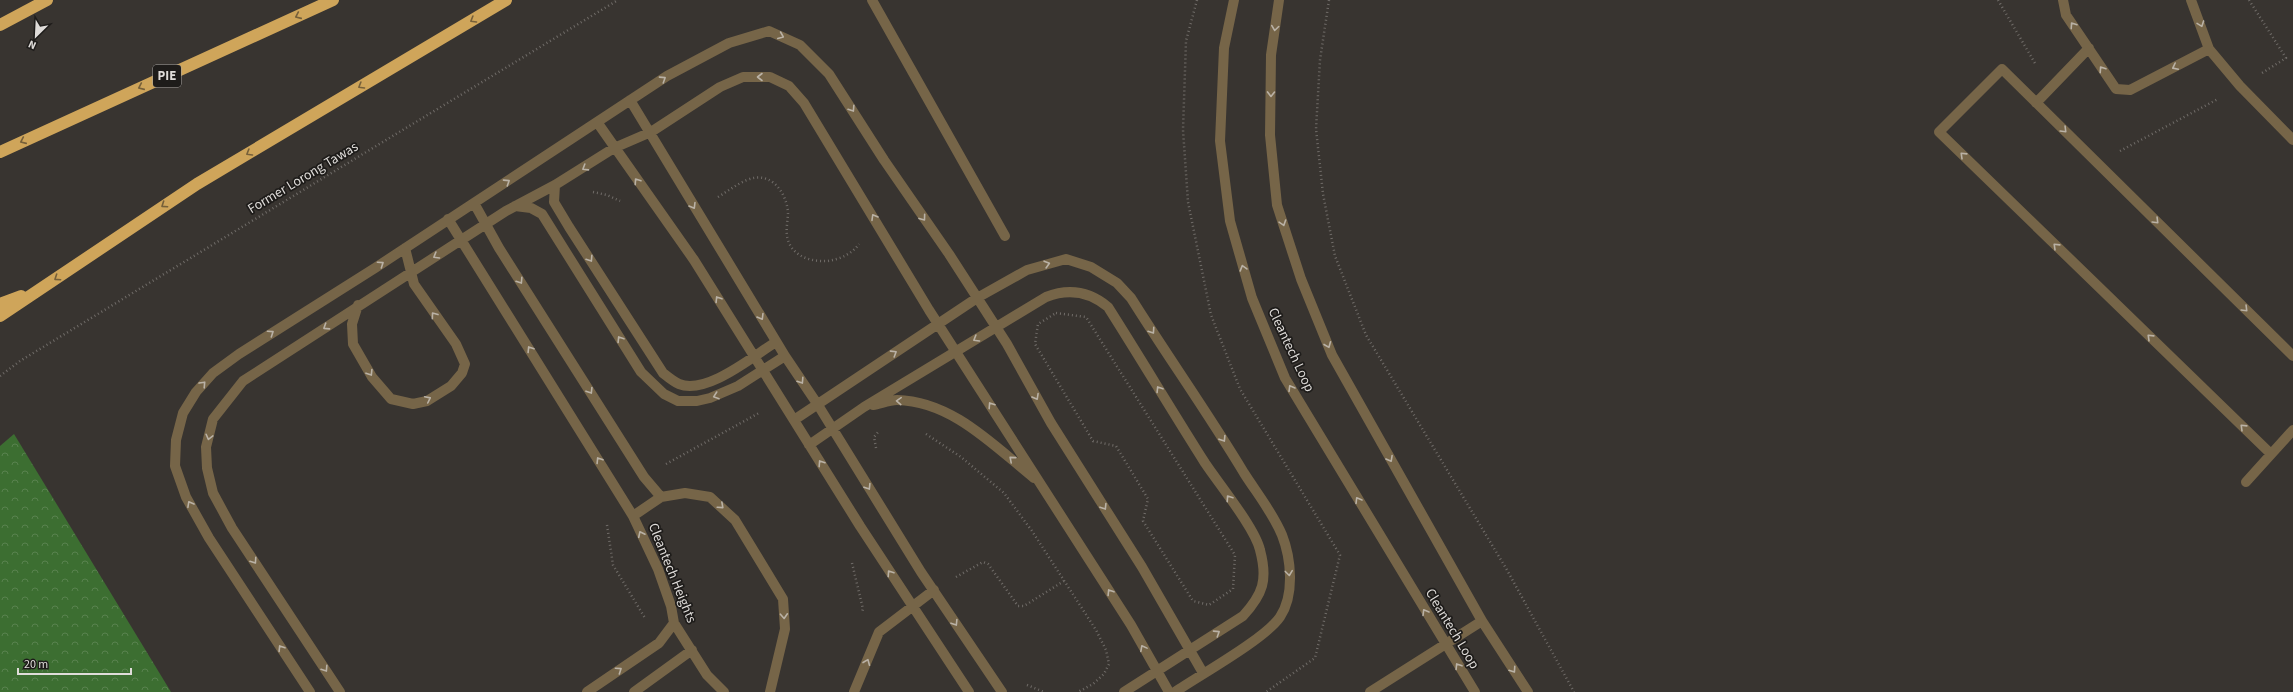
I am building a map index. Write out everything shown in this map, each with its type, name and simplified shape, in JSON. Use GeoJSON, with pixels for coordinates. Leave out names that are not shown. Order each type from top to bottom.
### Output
{"type":"FeatureCollection","features":[{"type":"Feature","properties":{"kind":"highway"},"geometry":{"type":"LineString","coordinates":[[0,25],[48,0]]}},
{"type":"Feature","properties":{"kind":"highway","name":"PIE"},"geometry":{"type":"LineString","coordinates":[[0,152],[333,0]]}},
{"type":"Feature","properties":{"kind":"highway"},"geometry":{"type":"LineString","coordinates":[[0,316],[197,184],[506,0]]}},
{"type":"Feature","properties":{"kind":"highway"},"geometry":{"type":"LineString","coordinates":[[0,304],[38,291]]}},
{"type":"Feature","properties":{"kind":"street"},"geometry":{"type":"LineString","coordinates":[[872,0],[1005,236]]}},
{"type":"Feature","properties":{"kind":"street","name":"Cleantech Loop"},"geometry":{"type":"LineString","coordinates":[[1234,0],[1224,48],[1220,141],[1230,221],[1252,298],[1285,378],[1444,645],[1474,692]]}},
{"type":"Feature","properties":{"kind":"street"},"geometry":{"type":"LineString","coordinates":[[1279,0],[1271,55],[1270,135],[1277,205],[1301,279],[1332,355],[1482,621],[1528,692]]}},
{"type":"Feature","properties":{"kind":"street"},"geometry":{"type":"LineString","coordinates":[[2063,0],[2066,15],[2116,89],[2130,90],[2209,49]]}},
{"type":"Feature","properties":{"kind":"street"},"geometry":{"type":"LineString","coordinates":[[2191,0],[2209,49],[2240,86],[2293,140]]}},
{"type":"Feature","properties":{"kind":"street"},"geometry":{"type":"LineString","coordinates":[[310,692],[209,538],[186,496],[175,466],[176,440],[183,413],[196,392],[213,373],[277,329],[448,219],[474,204],[630,100],[709,53],[751,36],[769,31],[800,45],[829,74],[884,160],[996,327],[1051,423],[1142,567],[1204,673]]}},
{"type":"Feature","properties":{"kind":"street"},"geometry":{"type":"LineString","coordinates":[[2036,103],[2089,48]]}},
{"type":"Feature","properties":{"kind":"street"},"geometry":{"type":"LineString","coordinates":[[2271,454],[1940,132],[2002,69],[2293,356]]}},
{"type":"Feature","properties":{"kind":"street"},"geometry":{"type":"LineString","coordinates":[[340,692],[232,528],[213,493],[207,468],[206,447],[213,419],[243,381],[410,271],[462,240],[485,224],[515,206],[555,186],[614,148],[651,132],[720,87],[743,78],[770,77],[789,86],[804,103],[938,324],[1131,625],[1169,692]]}},
{"type":"Feature","properties":{"kind":"street"},"geometry":{"type":"LineString","coordinates":[[630,100],[651,132],[672,173],[776,342],[818,405],[934,590],[1002,692]]}},
{"type":"Feature","properties":{"kind":"street"},"geometry":{"type":"LineString","coordinates":[[597,122],[694,260],[762,372],[969,692]]}},
{"type":"Feature","properties":{"kind":"street"},"geometry":{"type":"LineString","coordinates":[[555,186],[554,202],[664,374],[679,384],[692,386],[706,384],[725,375],[776,342]]}},
{"type":"Feature","properties":{"kind":"street"},"geometry":{"type":"LineString","coordinates":[[474,204],[485,224],[644,477],[662,497]]}},
{"type":"Feature","properties":{"kind":"street"},"geometry":{"type":"LineString","coordinates":[[515,206],[531,208],[542,214],[641,372],[664,394],[678,401],[697,402],[725,393],[762,372],[785,356]]}},
{"type":"Feature","properties":{"kind":"street"},"geometry":{"type":"LineString","coordinates":[[448,219],[633,516]]}},
{"type":"Feature","properties":{"kind":"street"},"geometry":{"type":"LineString","coordinates":[[358,305],[352,324],[353,344],[372,377],[391,399],[413,404],[427,401],[451,386],[462,373],[465,364],[456,344],[421,297],[414,284],[405,248]]}},
{"type":"Feature","properties":{"kind":"street"},"geometry":{"type":"LineString","coordinates":[[794,420],[977,298],[1027,270],[1066,259],[1090,267],[1117,283],[1130,298],[1186,381],[1274,521],[1282,534],[1287,554],[1290,580],[1287,601],[1280,616],[1267,630],[1175,692]]}},
{"type":"Feature","properties":{"kind":"street"},"geometry":{"type":"LineString","coordinates":[[809,445],[833,430],[864,407],[956,352],[1030,305],[1060,291],[1075,291],[1099,300],[1108,307],[1205,463],[1251,531],[1260,549],[1264,579],[1262,592],[1257,601],[1243,616],[1124,692]]}},
{"type":"Feature","properties":{"kind":"street"},"geometry":{"type":"LineString","coordinates":[[864,407],[896,400],[927,405],[960,419],[993,443],[1042,484]]}},
{"type":"Feature","properties":{"kind":"street"},"geometry":{"type":"LineString","coordinates":[[2246,482],[2293,430]]}},
{"type":"Feature","properties":{"kind":"street","name":"Cleantech Heights"},"geometry":{"type":"LineString","coordinates":[[724,692],[707,675],[674,623],[671,606],[658,569],[633,516],[662,497],[686,493],[710,497],[735,520],[783,599],[785,629],[770,692]]}},
{"type":"Feature","properties":{"kind":"street"},"geometry":{"type":"LineString","coordinates":[[854,692],[879,632],[934,590]]}},
{"type":"Feature","properties":{"kind":"street"},"geometry":{"type":"LineString","coordinates":[[1370,692],[1482,621]]}},
{"type":"Feature","properties":{"kind":"street"},"geometry":{"type":"LineString","coordinates":[[587,692],[659,643],[674,623]]}},
{"type":"Feature","properties":{"kind":"street"},"geometry":{"type":"LineString","coordinates":[[634,692],[692,650]]}},
{"type":"Feature","properties":{"kind":"path","name":"Former Lorong Tawas"},"geometry":{"type":"LineString","coordinates":[[0,376],[20,361],[618,0]]}},
{"type":"Feature","properties":{"kind":"path"},"geometry":{"type":"LineString","coordinates":[[1197,0],[1186,41],[1183,130],[1188,202],[1211,315],[1240,389],[1340,555],[1315,658],[1266,692]]}},
{"type":"Feature","properties":{"kind":"path"},"geometry":{"type":"LineString","coordinates":[[1329,0],[1320,60],[1316,129],[1324,194],[1335,256],[1366,335],[1507,570],[1574,692]]}},
{"type":"Feature","properties":{"kind":"path"},"geometry":{"type":"LineString","coordinates":[[2240,86],[2286,58],[2249,0]]}},
{"type":"Feature","properties":{"kind":"path"},"geometry":{"type":"LineString","coordinates":[[712,201],[748,180],[766,180],[782,190],[788,212],[788,240],[802,257],[816,261],[835,260],[855,250],[860,242]]}},
{"type":"Feature","properties":{"kind":"path"},"geometry":{"type":"LineString","coordinates":[[589,192],[607,195],[624,204]]}},
{"type":"Feature","properties":{"kind":"path"},"geometry":{"type":"LineString","coordinates":[[1049,369],[1035,344],[1038,324],[1056,313],[1086,317]]}},
{"type":"Feature","properties":{"kind":"path"},"geometry":{"type":"LineString","coordinates":[[644,477],[763,411]]}},
{"type":"Feature","properties":{"kind":"path"},"geometry":{"type":"LineString","coordinates":[[876,450],[874,437],[883,424]]}},
{"type":"Feature","properties":{"kind":"path"},"geometry":{"type":"LineString","coordinates":[[922,432],[961,456],[1004,493],[1096,630],[1106,650],[1109,664],[1104,674],[1093,684],[1078,692]]}},
{"type":"Feature","properties":{"kind":"path"},"geometry":{"type":"LineString","coordinates":[[1093,441],[1116,446],[1148,499],[1143,521],[1193,601],[1209,605],[1233,589],[1235,554],[1185,473]]}},
{"type":"Feature","properties":{"kind":"path"},"geometry":{"type":"LineString","coordinates":[[619,493],[607,523],[613,565],[659,643]]}},
{"type":"Feature","properties":{"kind":"path"},"geometry":{"type":"LineString","coordinates":[[851,557],[863,609],[861,616]]}},
{"type":"Feature","properties":{"kind":"path"},"geometry":{"type":"LineString","coordinates":[[954,578],[983,562],[988,564],[1018,606],[1024,606],[1064,581]]}},
{"type":"Feature","properties":{"kind":"green space"},"geometry":{"type":"Polygon","coordinates":[[[14,434],[171,692],[0,692],[0,446],[14,434]]]}}]}
